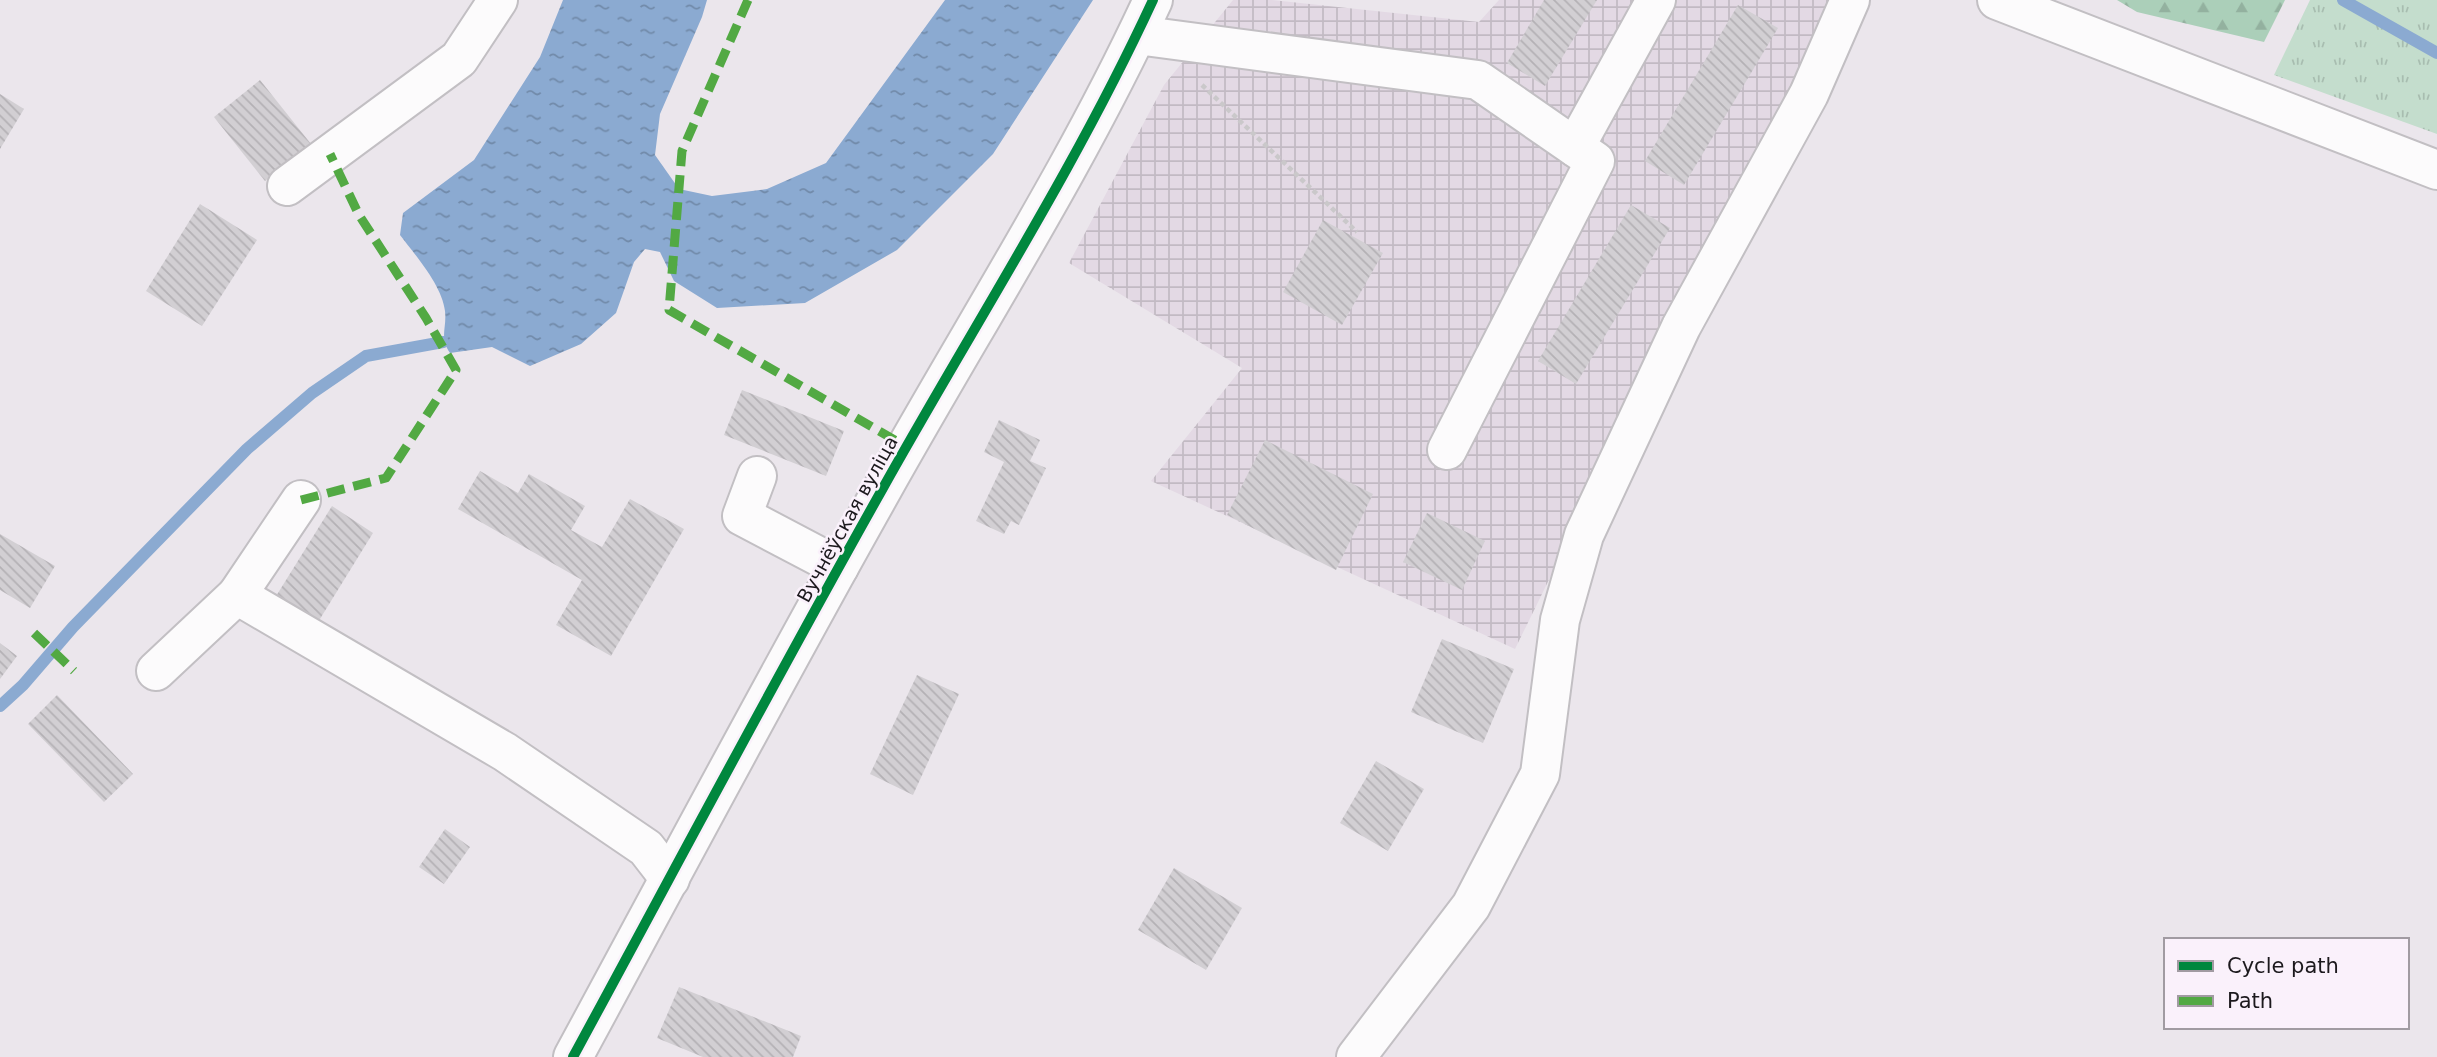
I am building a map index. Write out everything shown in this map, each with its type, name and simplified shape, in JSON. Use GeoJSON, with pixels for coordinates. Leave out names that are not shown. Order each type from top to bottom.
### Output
{"type":"FeatureCollection","features":[{"type":"Feature","properties":{"kind":"street"},"geometry":{"type":"LineString","coordinates":[[287,186],[459,59],[498,0]]}},
{"type":"Feature","properties":{"kind":"street","name":"Вучнёўская вуліца"},"geometry":{"type":"LineString","coordinates":[[573,1057],[884,485],[1028,240],[1118,77],[1153,0]]}},
{"type":"Feature","properties":{"kind":"street"},"geometry":{"type":"LineString","coordinates":[[1576,147],[1656,0]]}},
{"type":"Feature","properties":{"kind":"street"},"geometry":{"type":"LineString","coordinates":[[1356,1057],[1471,906],[1540,774],[1560,620],[1584,535],[1681,327],[1809,94],[1850,0]]}},
{"type":"Feature","properties":{"kind":"street"},"geometry":{"type":"LineString","coordinates":[[1997,0],[2437,170]]}},
{"type":"Feature","properties":{"kind":"street"},"geometry":{"type":"LineString","coordinates":[[1137,35],[1478,80],[1595,161],[1447,450]]}},
{"type":"Feature","properties":{"kind":"street"},"geometry":{"type":"LineString","coordinates":[[757,476],[742,516],[839,567]]}},
{"type":"Feature","properties":{"kind":"street"},"geometry":{"type":"LineString","coordinates":[[156,671],[237,595],[301,500]]}},
{"type":"Feature","properties":{"kind":"street"},"geometry":{"type":"LineString","coordinates":[[237,595],[505,752],[646,848],[670,879]]}},
{"type":"Feature","properties":{"kind":"path"},"geometry":{"type":"LineString","coordinates":[[1196,43],[1196,79],[1357,232]]}},
{"type":"Feature","properties":{"kind":"shaded area"},"geometry":{"type":"Polygon","coordinates":[[[1233,0],[1272,0],[1479,22],[1499,0],[1833,0],[1515,649],[1151,481],[1242,368],[1069,263],[1164,85],[1233,0]]]}},
{"type":"Feature","properties":{"kind":"green space"},"geometry":{"type":"Polygon","coordinates":[[[2117,0],[2285,0],[2264,42],[2137,12],[2117,0]]]}},
{"type":"Feature","properties":{"kind":"green space"},"geometry":{"type":"Polygon","coordinates":[[[2310,0],[2437,0],[2437,134],[2274,75],[2310,0]]]}},
{"type":"Feature","properties":{"kind":"water"},"geometry":{"type":"Polygon","coordinates":[[[563,0],[707,0],[660,114],[655,155],[679,189],[712,196],[767,189],[826,163],[945,0],[1093,0],[993,154],[897,250],[805,303],[717,308],[674,281],[660,252],[645,249],[634,262],[616,313],[581,344],[530,366],[492,347],[450,353],[445,342],[443,301],[427,271],[400,235],[403,213],[474,160],[540,57],[563,0]]]}},
{"type":"Feature","properties":{"kind":"building"},"geometry":{"type":"Polygon","coordinates":[[[1544,0],[1597,0],[1545,86],[1507,63],[1544,0]]]}},
{"type":"Feature","properties":{"kind":"building"},"geometry":{"type":"Polygon","coordinates":[[[1738,5],[1778,28],[1684,185],[1645,161],[1738,5]]]}},
{"type":"Feature","properties":{"kind":"building"},"geometry":{"type":"Polygon","coordinates":[[[260,80],[311,144],[265,181],[214,117],[260,80]]]}},
{"type":"Feature","properties":{"kind":"building"},"geometry":{"type":"Polygon","coordinates":[[[0,94],[24,109],[0,149],[0,94]]]}},
{"type":"Feature","properties":{"kind":"building"},"geometry":{"type":"Polygon","coordinates":[[[200,204],[257,240],[202,326],[146,291],[200,204]]]}},
{"type":"Feature","properties":{"kind":"building"},"geometry":{"type":"Polygon","coordinates":[[[1631,205],[1670,228],[1576,384],[1538,361],[1631,205]]]}},
{"type":"Feature","properties":{"kind":"building"},"geometry":{"type":"Polygon","coordinates":[[[1323,220],[1383,253],[1342,325],[1283,292],[1323,220]]]}},
{"type":"Feature","properties":{"kind":"building"},"geometry":{"type":"Polygon","coordinates":[[[742,390],[844,431],[826,476],[724,435],[742,390]]]}},
{"type":"Feature","properties":{"kind":"building"},"geometry":{"type":"Polygon","coordinates":[[[999,420],[1040,440],[1030,461],[1046,468],[1019,525],[1011,521],[1004,534],[976,521],[1004,462],[984,452],[999,420]]]}},
{"type":"Feature","properties":{"kind":"building"},"geometry":{"type":"Polygon","coordinates":[[[1265,440],[1373,494],[1336,570],[1227,515],[1265,440]]]}},
{"type":"Feature","properties":{"kind":"building"},"geometry":{"type":"Polygon","coordinates":[[[480,471],[518,493],[529,474],[585,506],[571,530],[602,547],[630,499],[684,529],[611,656],[556,625],[582,580],[458,509],[480,471]]]}},
{"type":"Feature","properties":{"kind":"building"},"geometry":{"type":"Polygon","coordinates":[[[332,506],[373,533],[315,627],[273,601],[332,506]]]}},
{"type":"Feature","properties":{"kind":"building"},"geometry":{"type":"Polygon","coordinates":[[[1427,513],[1485,541],[1462,590],[1403,562],[1427,513]]]}},
{"type":"Feature","properties":{"kind":"building"},"geometry":{"type":"Polygon","coordinates":[[[0,534],[55,566],[30,608],[0,590],[0,534]]]}},
{"type":"Feature","properties":{"kind":"building"},"geometry":{"type":"Polygon","coordinates":[[[1442,639],[1514,669],[1483,743],[1411,712],[1442,639]]]}},
{"type":"Feature","properties":{"kind":"building"},"geometry":{"type":"Polygon","coordinates":[[[0,643],[17,656],[0,679],[0,643]]]}},
{"type":"Feature","properties":{"kind":"building"},"geometry":{"type":"Polygon","coordinates":[[[917,675],[959,694],[913,795],[870,774],[917,675]]]}},
{"type":"Feature","properties":{"kind":"building"},"geometry":{"type":"Polygon","coordinates":[[[57,695],[133,774],[104,802],[28,724],[57,695]]]}},
{"type":"Feature","properties":{"kind":"building"},"geometry":{"type":"Polygon","coordinates":[[[1376,761],[1424,789],[1388,851],[1340,823],[1376,761]]]}},
{"type":"Feature","properties":{"kind":"building"},"geometry":{"type":"Polygon","coordinates":[[[445,829],[470,847],[444,884],[419,867],[445,829]]]}},
{"type":"Feature","properties":{"kind":"building"},"geometry":{"type":"Polygon","coordinates":[[[1174,868],[1242,908],[1206,970],[1138,930],[1174,868]]]}},
{"type":"Feature","properties":{"kind":"building"},"geometry":{"type":"Polygon","coordinates":[[[679,987],[801,1036],[793,1057],[703,1057],[657,1038],[679,987]]]}},
{"type":"Feature","properties":{"kind":"waterway"},"geometry":{"type":"LineString","coordinates":[[2343,0],[2437,53]]}},
{"type":"Feature","properties":{"kind":"waterway"},"geometry":{"type":"LineString","coordinates":[[0,706],[23,685],[73,627],[247,449],[312,393],[366,356],[443,342]]}},
{"type":"Feature","properties":{"kind":"marked path"},"geometry":{"type":"LineString","coordinates":[[748,0],[682,151],[669,310],[907,447]]}},
{"type":"Feature","properties":{"kind":"marked path"},"geometry":{"type":"LineString","coordinates":[[301,500],[386,478],[456,370],[426,318],[359,215],[330,154]]}},
{"type":"Feature","properties":{"kind":"marked path"},"geometry":{"type":"LineString","coordinates":[[34,633],[74,671]]}},
{"type":"Feature","properties":{"kind":"cycle path"},"geometry":{"type":"LineString","coordinates":[[573,1057],[843,559],[1091,125],[1153,0]]}}]}
